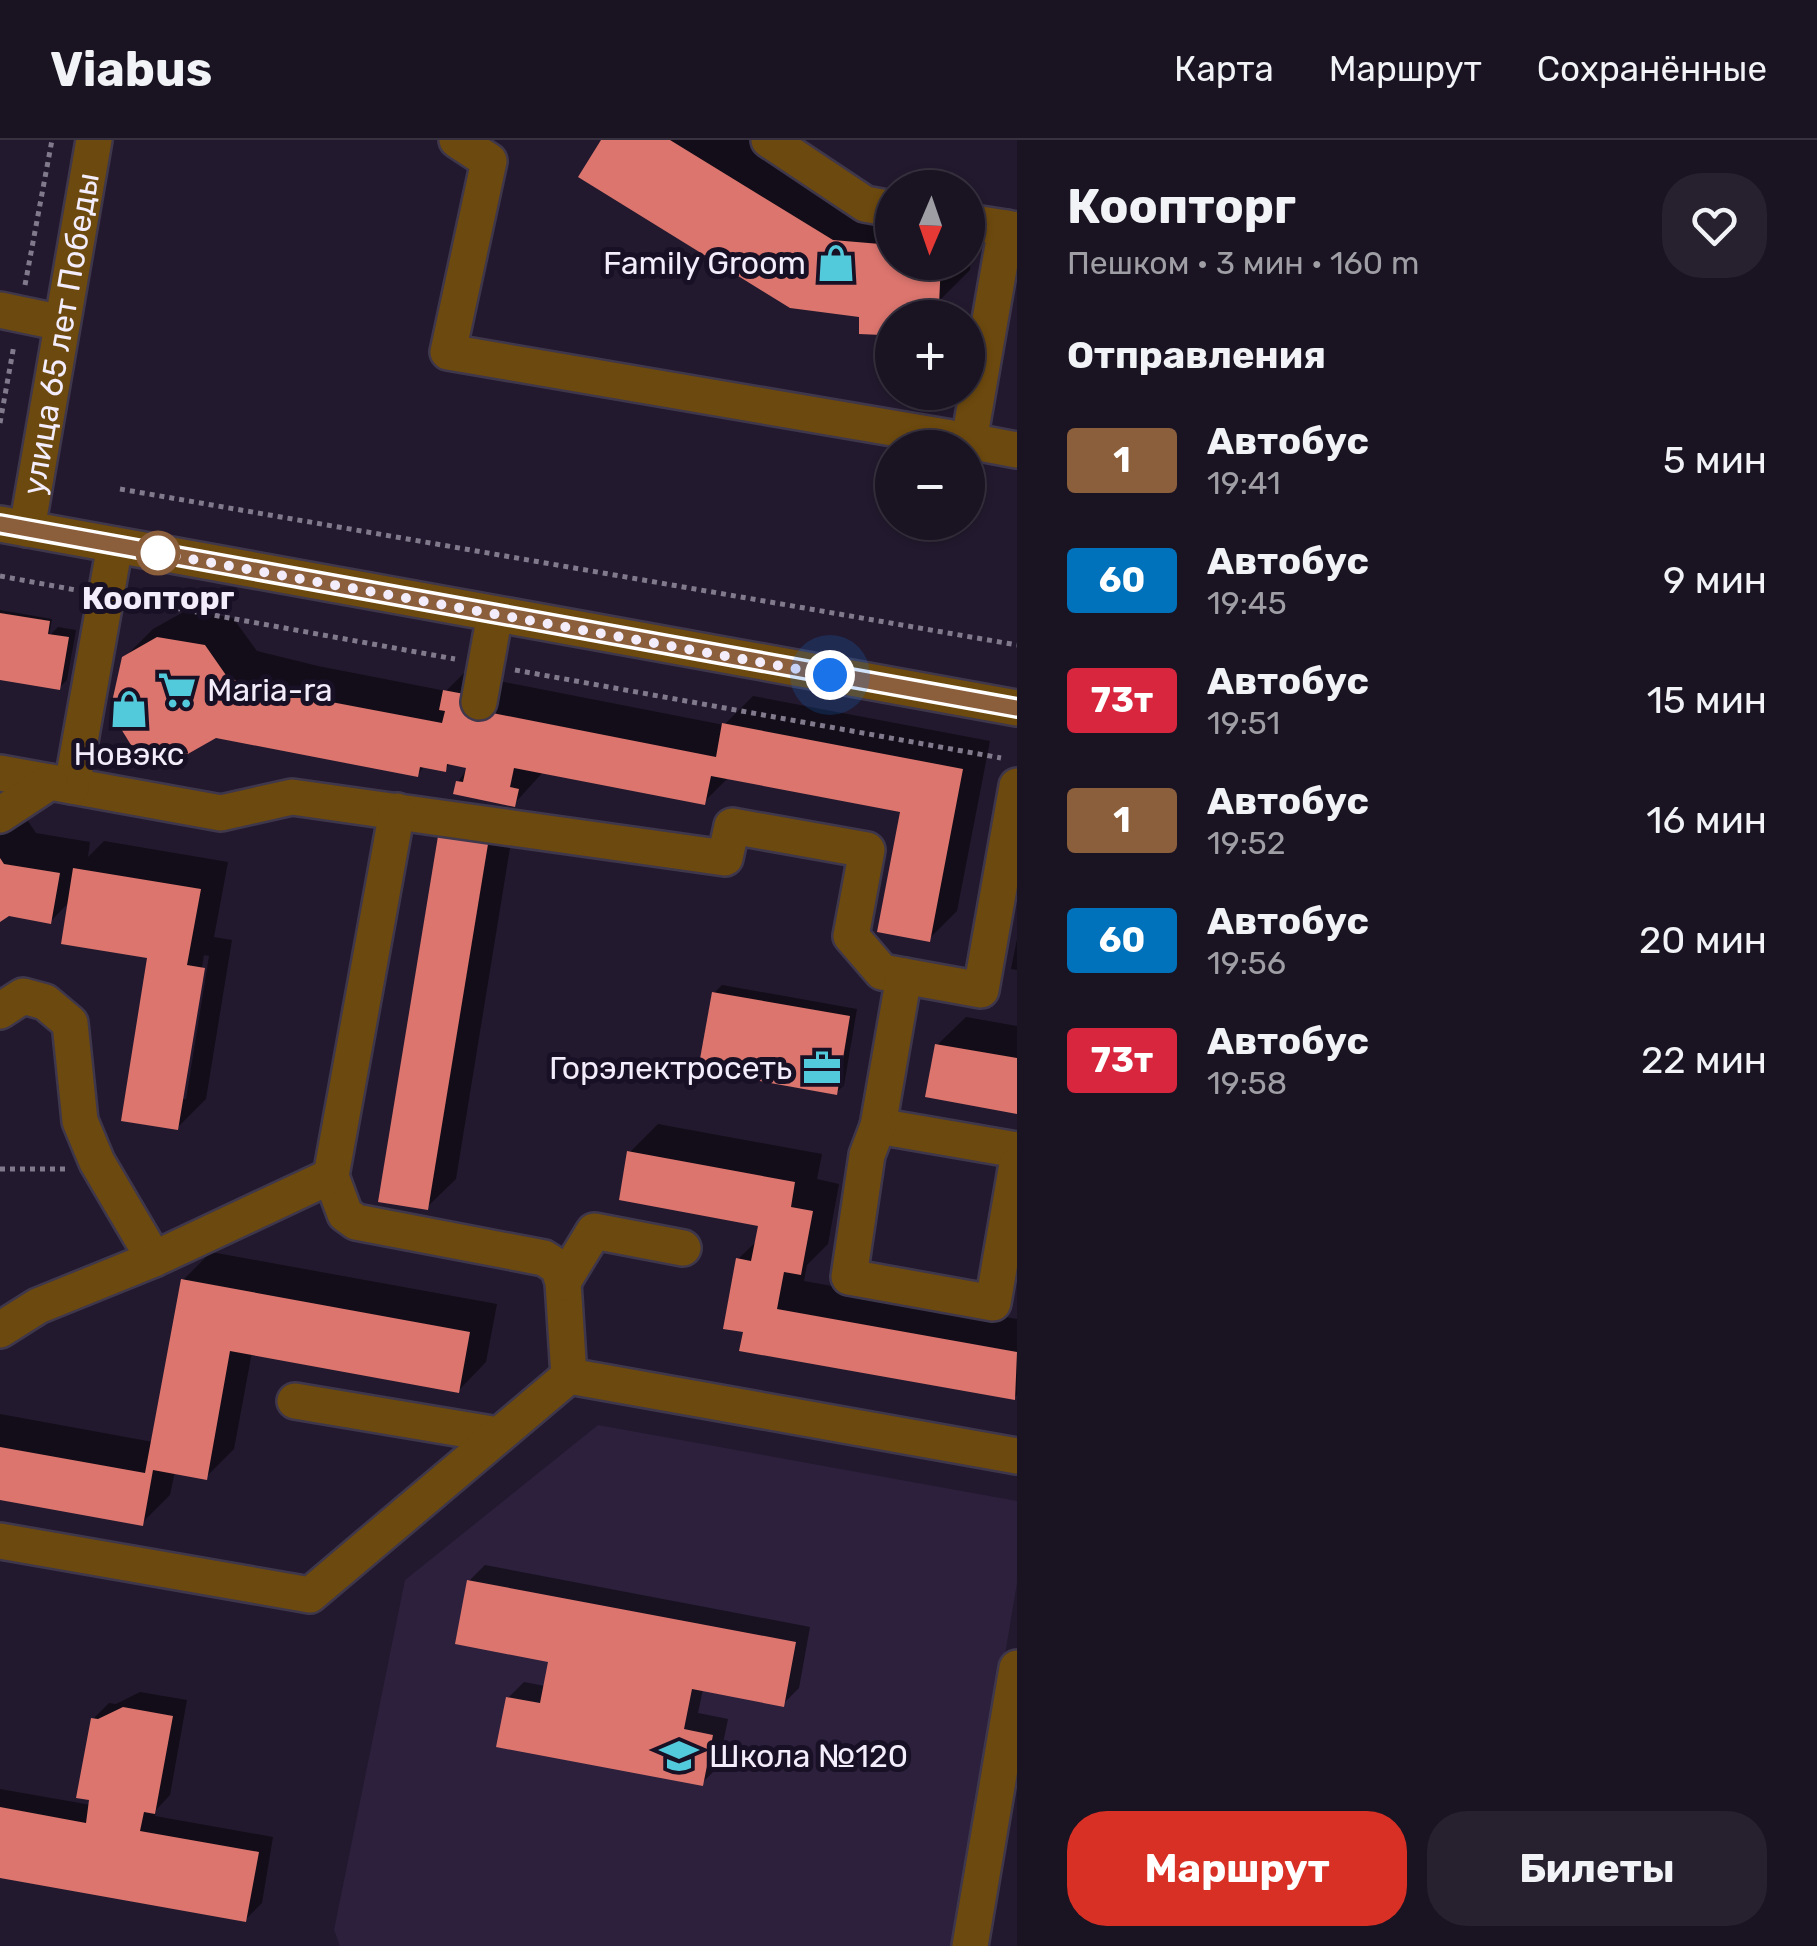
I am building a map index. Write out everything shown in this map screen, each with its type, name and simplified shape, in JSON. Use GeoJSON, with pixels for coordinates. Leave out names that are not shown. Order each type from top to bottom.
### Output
{"type":"FeatureCollection","features":[{"type":"Feature","properties":{"kind":"street","name":"улица 65 лет Победы"},"geometry":{"type":"LineString","coordinates":[[14,526],[62,323],[94,140]]}},
{"type":"Feature","properties":{"kind":"street"},"geometry":{"type":"LineString","coordinates":[[457,140],[489,162],[448,352],[904,430]]}},
{"type":"Feature","properties":{"kind":"street"},"geometry":{"type":"LineString","coordinates":[[769,140],[866,204],[875,206]]}},
{"type":"Feature","properties":{"kind":"street"},"geometry":{"type":"LineString","coordinates":[[970,430],[1011,230],[985,225]]}},
{"type":"Feature","properties":{"kind":"street"},"geometry":{"type":"LineString","coordinates":[[0,310],[62,323]]}},
{"type":"Feature","properties":{"kind":"street"},"geometry":{"type":"LineString","coordinates":[[985,444],[1017,450]]}},
{"type":"Feature","properties":{"kind":"street"},"geometry":{"type":"LineString","coordinates":[[14,526],[1017,708]]}},
{"type":"Feature","properties":{"kind":"street"},"geometry":{"type":"LineString","coordinates":[[61,784],[115,545]]}},
{"type":"Feature","properties":{"kind":"street"},"geometry":{"type":"LineString","coordinates":[[479,702],[495,614]]}},
{"type":"Feature","properties":{"kind":"street"},"geometry":{"type":"LineString","coordinates":[[0,774],[220,814],[292,797],[725,858],[732,826],[867,850],[851,936],[882,972],[982,990],[1009,877],[1017,786]]}},
{"type":"Feature","properties":{"kind":"street"},"geometry":{"type":"LineString","coordinates":[[0,815],[61,784]]}},
{"type":"Feature","properties":{"kind":"street"},"geometry":{"type":"LineString","coordinates":[[397,811],[331,1176],[345,1214],[356,1222],[544,1258],[558,1267],[563,1282],[569,1376]]}},
{"type":"Feature","properties":{"kind":"street"},"geometry":{"type":"LineString","coordinates":[[904,976],[878,1126],[867,1155],[849,1277],[993,1302],[1017,1164]]}},
{"type":"Feature","properties":{"kind":"street"},"geometry":{"type":"LineString","coordinates":[[0,1011],[23,996],[44,1002],[70,1023],[80,1121],[97,1162],[154,1259]]}},
{"type":"Feature","properties":{"kind":"street"},"geometry":{"type":"LineString","coordinates":[[878,1126],[1017,1150]]}},
{"type":"Feature","properties":{"kind":"street"},"geometry":{"type":"LineString","coordinates":[[0,1330],[38,1306],[154,1259],[331,1176]]}},
{"type":"Feature","properties":{"kind":"street"},"geometry":{"type":"LineString","coordinates":[[563,1282],[594,1231],[682,1248]]}},
{"type":"Feature","properties":{"kind":"street"},"geometry":{"type":"LineString","coordinates":[[0,1541],[310,1595],[569,1376]]}},
{"type":"Feature","properties":{"kind":"street"},"geometry":{"type":"LineString","coordinates":[[569,1376],[1017,1456]]}},
{"type":"Feature","properties":{"kind":"street"},"geometry":{"type":"LineString","coordinates":[[295,1401],[498,1436]]}},
{"type":"Feature","properties":{"kind":"street"},"geometry":{"type":"LineString","coordinates":[[970,1946],[1017,1668]]}},
{"type":"Feature","properties":{"kind":"path"},"geometry":{"type":"LineString","coordinates":[[120,489],[1017,645]]}},
{"type":"Feature","properties":{"kind":"path"},"geometry":{"type":"LineString","coordinates":[[0,1169],[61,1171],[97,1162]]}},
{"type":"Feature","properties":{"kind":"shaded area","name":"Школа №120"},"geometry":{"type":"Polygon","coordinates":[[[598,1425],[1017,1501],[1017,1583],[956,1946],[340,1946],[334,1930],[405,1580],[598,1425]]]}},
{"type":"Feature","properties":{"kind":"building"},"geometry":{"type":"Polygon","coordinates":[[[601,140],[670,140],[833,240],[875,244],[875,280],[940,280],[939,300],[875,300],[875,335],[859,334],[859,317],[790,308],[578,177],[601,140]]]}},
{"type":"Feature","properties":{"kind":"building"},"geometry":{"type":"Polygon","coordinates":[[[0,613],[50,621],[48,634],[69,637],[60,690],[0,680],[0,613]]]}},
{"type":"Feature","properties":{"kind":"building"},"geometry":{"type":"Polygon","coordinates":[[[157,637],[205,645],[228,678],[289,694],[442,723],[445,711],[439,710],[443,690],[475,696],[472,709],[716,757],[722,723],[963,769],[930,942],[877,932],[900,812],[711,776],[705,805],[514,768],[510,787],[519,789],[515,807],[453,794],[456,781],[463,782],[466,768],[447,764],[446,772],[420,767],[418,777],[216,738],[186,755],[131,745],[110,711],[122,657],[157,637]]]}},
{"type":"Feature","properties":{"kind":"building"},"geometry":{"type":"Polygon","coordinates":[[[439,830],[489,838],[428,1210],[378,1202],[439,830]]]}},
{"type":"Feature","properties":{"kind":"building"},"geometry":{"type":"Polygon","coordinates":[[[0,858],[4,864],[60,873],[51,924],[9,916],[0,922],[0,858]]]}},
{"type":"Feature","properties":{"kind":"building"},"geometry":{"type":"Polygon","coordinates":[[[73,868],[201,889],[187,965],[205,968],[178,1130],[121,1121],[147,958],[61,944],[73,868]]]}},
{"type":"Feature","properties":{"kind":"building"},"geometry":{"type":"Polygon","coordinates":[[[712,992],[850,1016],[837,1095],[698,1070],[712,992]]]}},
{"type":"Feature","properties":{"kind":"building"},"geometry":{"type":"Polygon","coordinates":[[[935,1044],[1017,1058],[1017,1114],[925,1097],[935,1044]]]}},
{"type":"Feature","properties":{"kind":"building"},"geometry":{"type":"Polygon","coordinates":[[[627,1151],[795,1182],[791,1207],[813,1211],[801,1275],[784,1272],[777,1309],[1017,1352],[1015,1400],[739,1351],[743,1332],[723,1329],[736,1258],[751,1261],[758,1226],[619,1200],[627,1151]]]}},
{"type":"Feature","properties":{"kind":"building"},"geometry":{"type":"Polygon","coordinates":[[[181,1279],[470,1332],[459,1393],[230,1351],[207,1480],[153,1470],[143,1526],[0,1500],[0,1447],[145,1473],[181,1279]]]}},
{"type":"Feature","properties":{"kind":"building"},"geometry":{"type":"Polygon","coordinates":[[[467,1580],[796,1642],[784,1707],[692,1689],[684,1729],[713,1735],[703,1786],[496,1747],[506,1697],[540,1703],[548,1662],[455,1644],[467,1580]]]}},
{"type":"Feature","properties":{"kind":"building"},"geometry":{"type":"Polygon","coordinates":[[[123,1707],[173,1716],[155,1814],[144,1812],[140,1831],[259,1852],[246,1922],[0,1878],[0,1807],[86,1823],[89,1800],[76,1798],[91,1718],[98,1719],[123,1707]]]}},
{"type":"Feature","properties":{"kind":"bus line","name":"1"},"geometry":{"type":"LineString","coordinates":[[0,524],[1017,708]]}},
{"type":"Feature","properties":{"kind":"place","name":"Family Groom"},"geometry":{"type":"Point","coordinates":[836,263]}},
{"type":"Feature","properties":{"kind":"place","name":"Коопторг"},"geometry":{"type":"Point","coordinates":[158,553]}},
{"type":"Feature","properties":{"kind":"place","name":"Maria-ra"},"geometry":{"type":"Point","coordinates":[177,690]}},
{"type":"Feature","properties":{"kind":"place","name":"Новэкс"},"geometry":{"type":"Point","coordinates":[129,709]}},
{"type":"Feature","properties":{"kind":"place","name":"Горэлектросеть"},"geometry":{"type":"Point","coordinates":[822,1068]}},
{"type":"Feature","properties":{"kind":"place","name":"Школа №120"},"geometry":{"type":"Point","coordinates":[679,1756]}},
{"type":"Feature","properties":{"kind":"route"},"geometry":{"type":"LineString","coordinates":[[158,553],[830,675]]}}]}
